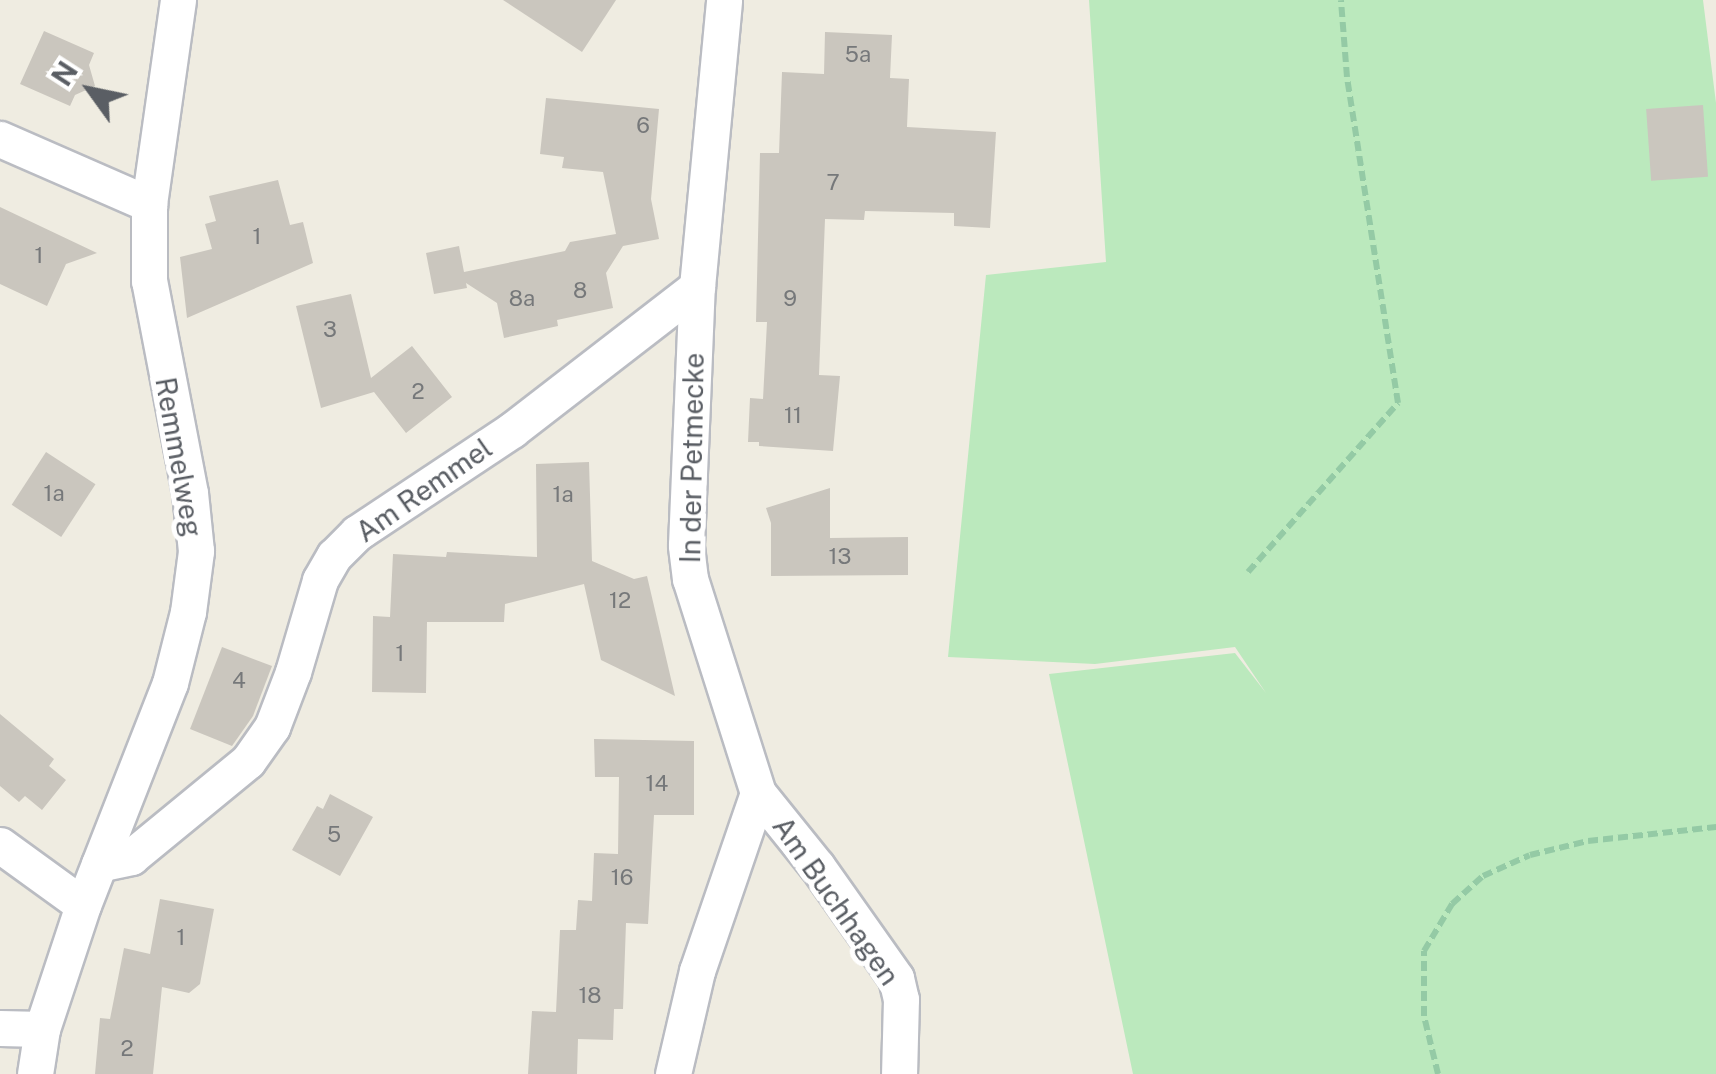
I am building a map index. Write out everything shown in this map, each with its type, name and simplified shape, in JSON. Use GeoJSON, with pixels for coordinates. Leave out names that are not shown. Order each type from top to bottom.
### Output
{"type":"FeatureCollection","features":[{"type":"Feature","properties":{"kind":"street","name":"Remmelweg"},"geometry":{"type":"LineString","coordinates":[[35,1074],[42,1029],[83,905],[170,683],[188,612],[196,551],[190,493],[149,282],[149,204],[178,0]]}},
{"type":"Feature","properties":{"kind":"street","name":"In der Petmecke"},"geometry":{"type":"LineString","coordinates":[[724,0],[697,288],[686,494],[690,579],[758,793]]}},
{"type":"Feature","properties":{"kind":"street"},"geometry":{"type":"LineString","coordinates":[[0,139],[149,204]]}},
{"type":"Feature","properties":{"kind":"street","name":"Am Remmel"},"geometry":{"type":"LineString","coordinates":[[99,864],[131,857],[248,760],[272,727],[294,672],[320,580],[334,556],[357,534],[512,430],[697,288]]}},
{"type":"Feature","properties":{"kind":"street"},"geometry":{"type":"LineString","coordinates":[[673,1074],[697,970],[758,793]]}},
{"type":"Feature","properties":{"kind":"street","name":"Am Buchhagen"},"geometry":{"type":"LineString","coordinates":[[758,793],[818,866],[896,978],[902,999],[899,1074]]}},
{"type":"Feature","properties":{"kind":"street"},"geometry":{"type":"LineString","coordinates":[[0,845],[83,905]]}},
{"type":"Feature","properties":{"kind":"street"},"geometry":{"type":"LineString","coordinates":[[0,1028],[42,1029]]}},
{"type":"Feature","properties":{"kind":"path"},"geometry":{"type":"LineString","coordinates":[[1248,572],[1398,404],[1347,78],[1341,0]]}},
{"type":"Feature","properties":{"kind":"path"},"geometry":{"type":"LineString","coordinates":[[1438,1074],[1424,1016],[1424,951],[1452,904],[1483,876],[1530,855],[1588,841],[1716,827]]}},
{"type":"Feature","properties":{"kind":"green space"},"geometry":{"type":"Polygon","coordinates":[[[1089,0],[1703,0],[1716,103],[1716,1074],[1133,1074],[1049,674],[1235,653],[1266,693],[1235,647],[1095,664],[948,657],[986,275],[1106,262],[1089,0]]]}},
{"type":"Feature","properties":{"kind":"building"},"geometry":{"type":"Polygon","coordinates":[[[503,0],[616,0],[582,52],[503,0]]]}},
{"type":"Feature","properties":{"kind":"building"},"geometry":{"type":"Polygon","coordinates":[[[44,31],[94,53],[89,65],[95,86],[75,95],[70,106],[20,84],[44,31]]]}},
{"type":"Feature","properties":{"kind":"building"},"geometry":{"type":"Polygon","coordinates":[[[825,32],[892,35],[890,78],[909,79],[907,127],[996,132],[990,228],[954,226],[954,213],[865,211],[864,220],[825,219],[819,375],[840,376],[833,451],[759,446],[759,442],[748,442],[750,398],[763,399],[767,322],[756,322],[760,153],[779,153],[782,72],[824,74],[825,32]]]}},
{"type":"Feature","properties":{"kind":"building"},"geometry":{"type":"Polygon","coordinates":[[[546,98],[659,109],[651,199],[659,239],[623,246],[606,273],[613,308],[557,320],[558,326],[504,338],[497,303],[466,283],[467,288],[434,294],[426,253],[459,246],[464,272],[565,251],[570,242],[616,234],[603,172],[562,168],[564,157],[540,154],[546,98]]]}},
{"type":"Feature","properties":{"kind":"building"},"geometry":{"type":"Polygon","coordinates":[[[1703,105],[1708,177],[1651,181],[1646,109],[1703,105]]]}},
{"type":"Feature","properties":{"kind":"building"},"geometry":{"type":"Polygon","coordinates":[[[278,180],[290,225],[303,222],[313,263],[187,318],[180,257],[212,249],[205,224],[216,221],[209,196],[278,180]]]}},
{"type":"Feature","properties":{"kind":"building"},"geometry":{"type":"Polygon","coordinates":[[[0,207],[97,253],[66,264],[47,306],[0,284],[0,207]]]}},
{"type":"Feature","properties":{"kind":"building"},"geometry":{"type":"Polygon","coordinates":[[[351,294],[371,378],[412,346],[452,397],[406,433],[374,392],[321,408],[296,306],[351,294]]]}},
{"type":"Feature","properties":{"kind":"building"},"geometry":{"type":"Polygon","coordinates":[[[46,452],[95,484],[61,537],[12,505],[46,452]]]}},
{"type":"Feature","properties":{"kind":"building"},"geometry":{"type":"Polygon","coordinates":[[[589,462],[592,561],[634,579],[647,576],[675,696],[601,660],[584,584],[505,604],[504,622],[427,622],[426,693],[372,692],[373,616],[390,617],[393,554],[446,557],[447,552],[537,557],[536,464],[589,462]]]}},
{"type":"Feature","properties":{"kind":"building"},"geometry":{"type":"Polygon","coordinates":[[[830,488],[830,538],[908,537],[908,575],[771,576],[771,523],[766,508],[830,488]]]}},
{"type":"Feature","properties":{"kind":"building"},"geometry":{"type":"Polygon","coordinates":[[[222,647],[272,666],[253,716],[232,746],[190,729],[222,647]]]}},
{"type":"Feature","properties":{"kind":"building"},"geometry":{"type":"Polygon","coordinates":[[[0,714],[54,759],[49,766],[66,780],[42,810],[25,796],[19,802],[0,786],[0,714]]]}},
{"type":"Feature","properties":{"kind":"building"},"geometry":{"type":"Polygon","coordinates":[[[594,739],[694,741],[694,815],[654,815],[648,924],[626,923],[623,1009],[614,1009],[613,1040],[578,1039],[577,1074],[528,1074],[532,1011],[556,1012],[560,930],[576,930],[578,900],[592,901],[594,853],[618,854],[619,777],[595,777],[594,739]]]}},
{"type":"Feature","properties":{"kind":"building"},"geometry":{"type":"Polygon","coordinates":[[[330,794],[373,817],[340,876],[292,850],[317,806],[323,809],[330,794]]]}},
{"type":"Feature","properties":{"kind":"building"},"geometry":{"type":"Polygon","coordinates":[[[160,899],[214,909],[200,984],[189,993],[162,987],[153,1074],[95,1074],[100,1018],[110,1019],[124,948],[150,954],[160,899]]]}}]}
